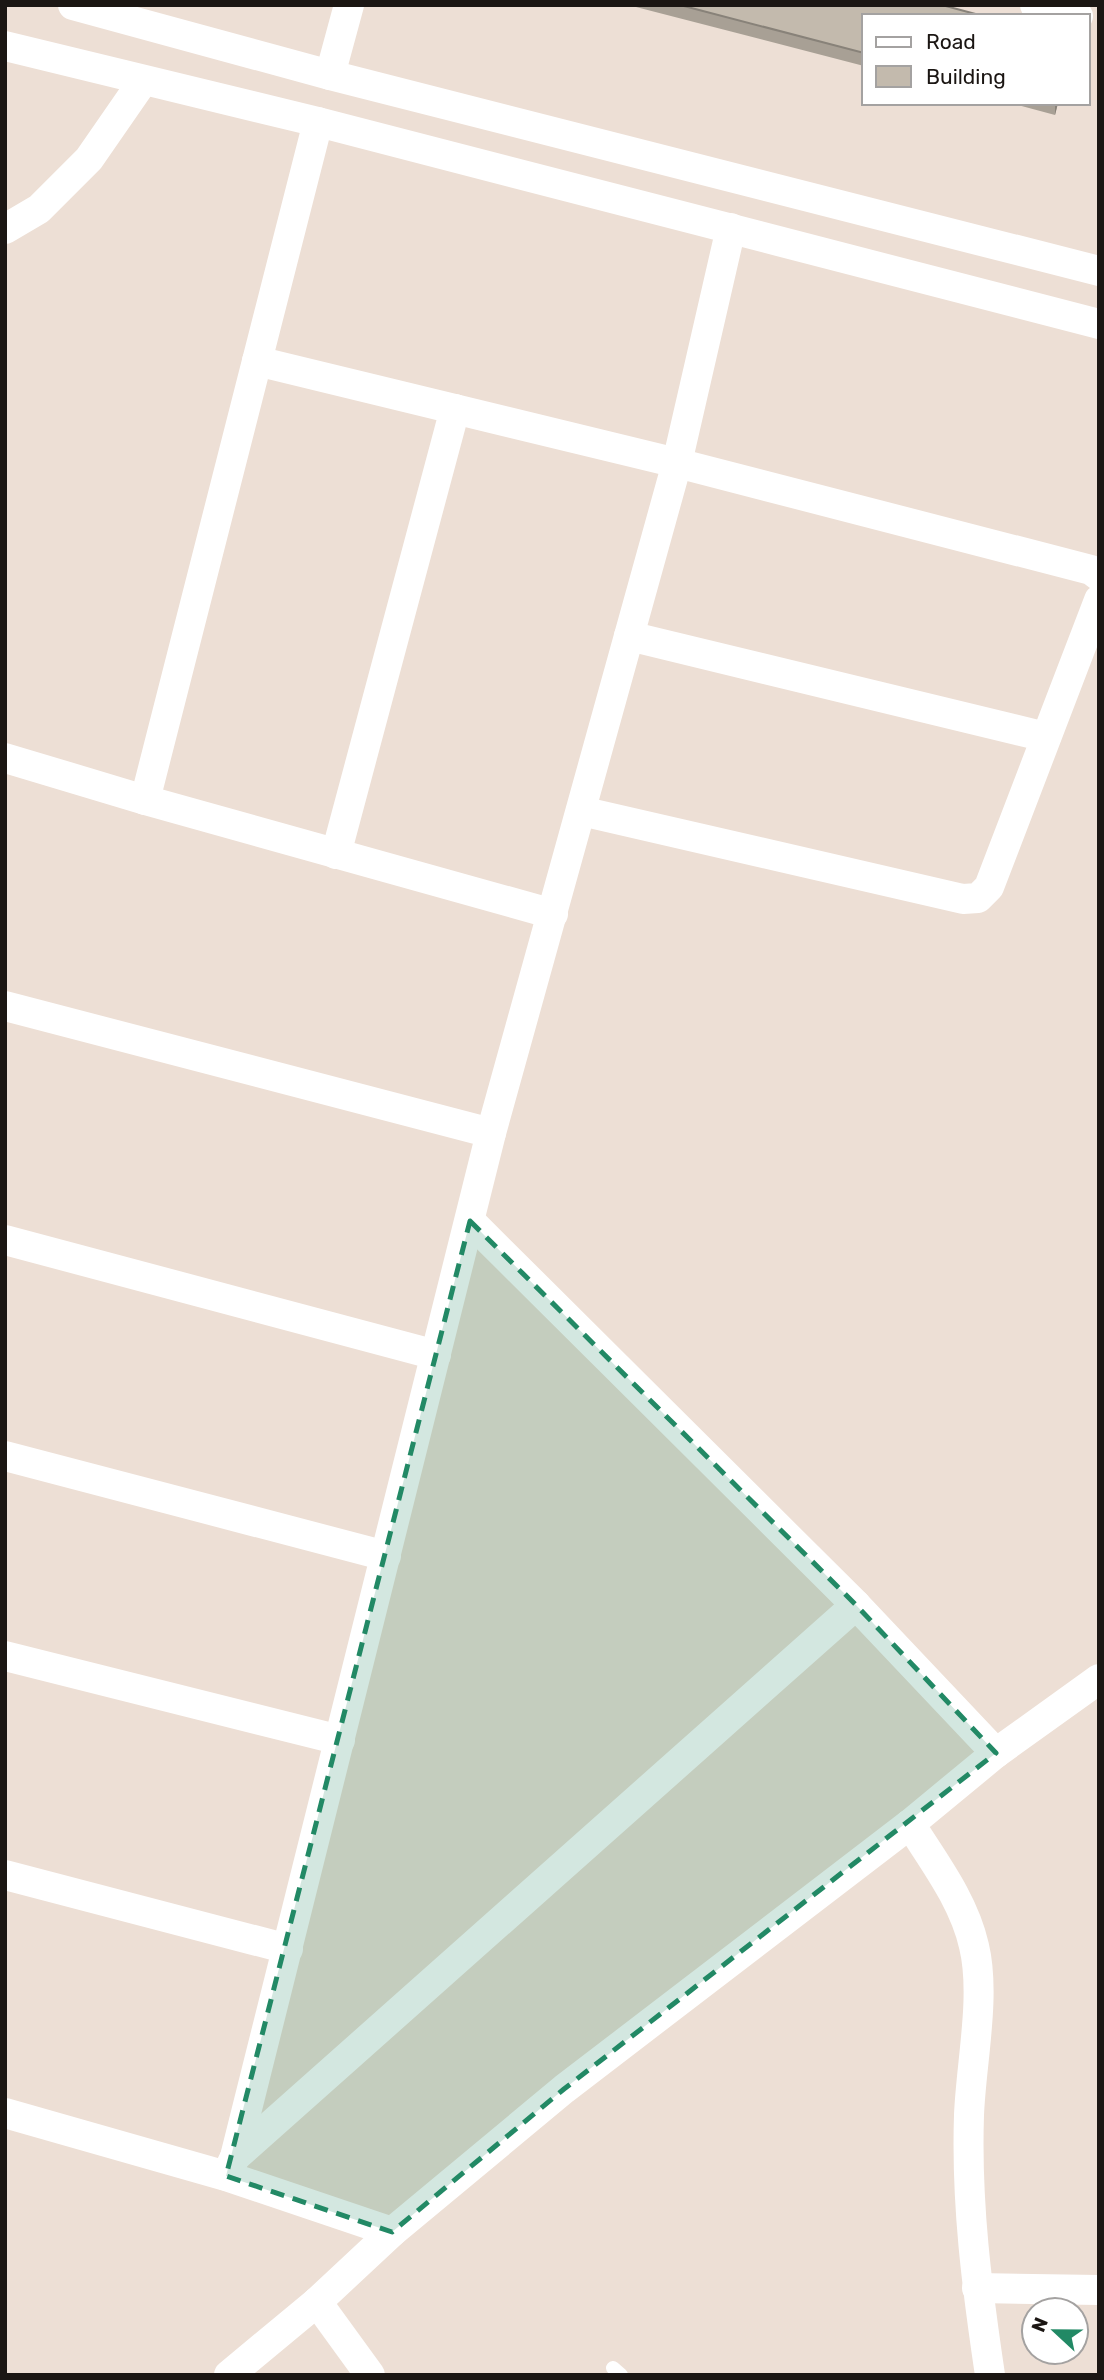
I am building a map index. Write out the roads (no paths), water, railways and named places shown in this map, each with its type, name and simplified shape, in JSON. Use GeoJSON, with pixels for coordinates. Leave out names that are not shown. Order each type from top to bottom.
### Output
{"type":"FeatureCollection","features":[{"type":"Feature","properties":{"kind":"street"},"geometry":{"type":"LineString","coordinates":[[73,5],[152,16],[330,75],[1099,271]]}},
{"type":"Feature","properties":{"kind":"street"},"geometry":{"type":"LineString","coordinates":[[330,75],[349,5]]}},
{"type":"Feature","properties":{"kind":"street"},"geometry":{"type":"LineString","coordinates":[[1035,5],[1070,14]]}},
{"type":"Feature","properties":{"kind":"street"},"geometry":{"type":"LineString","coordinates":[[5,46],[318,122],[1098,323]]}},
{"type":"Feature","properties":{"kind":"street"},"geometry":{"type":"LineString","coordinates":[[5,229],[39,209],[89,159],[143,81]]}},
{"type":"Feature","properties":{"kind":"street"},"geometry":{"type":"LineString","coordinates":[[145,800],[318,122]]}},
{"type":"Feature","properties":{"kind":"street"},"geometry":{"type":"LineString","coordinates":[[230,2166],[288,1949],[491,1133],[677,463],[732,228]]}},
{"type":"Feature","properties":{"kind":"street"},"geometry":{"type":"LineString","coordinates":[[257,361],[677,463],[1091,570],[1099,576]]}},
{"type":"Feature","properties":{"kind":"street"},"geometry":{"type":"LineString","coordinates":[[336,854],[454,409]]}},
{"type":"Feature","properties":{"kind":"street"},"geometry":{"type":"LineString","coordinates":[[581,811],[962,899],[978,898],[989,887],[1099,600]]}},
{"type":"Feature","properties":{"kind":"street"},"geometry":{"type":"LineString","coordinates":[[629,636],[1046,737]]}},
{"type":"Feature","properties":{"kind":"street"},"geometry":{"type":"LineString","coordinates":[[5,758],[552,914]]}},
{"type":"Feature","properties":{"kind":"street"},"geometry":{"type":"LineString","coordinates":[[5,1006],[491,1133]]}},
{"type":"Feature","properties":{"kind":"street"},"geometry":{"type":"LineString","coordinates":[[470,1221],[856,1605],[996,1753]]}},
{"type":"Feature","properties":{"kind":"street"},"geometry":{"type":"LineString","coordinates":[[5,1240],[436,1355]]}},
{"type":"Feature","properties":{"kind":"street"},"geometry":{"type":"LineString","coordinates":[[5,1456],[386,1556]]}},
{"type":"Feature","properties":{"kind":"street"},"geometry":{"type":"LineString","coordinates":[[230,2166],[856,1605]]}},
{"type":"Feature","properties":{"kind":"street"},"geometry":{"type":"LineString","coordinates":[[5,1656],[340,1740]]}},
{"type":"Feature","properties":{"kind":"street"},"geometry":{"type":"LineString","coordinates":[[229,2375],[317,2302],[392,2232],[564,2089],[910,1824],[996,1753],[1099,1679]]}},
{"type":"Feature","properties":{"kind":"street"},"geometry":{"type":"LineString","coordinates":[[910,1824],[965,1916],[975,1948],[978,1996],[969,2116],[971,2228],[990,2375]]}},
{"type":"Feature","properties":{"kind":"street"},"geometry":{"type":"LineString","coordinates":[[5,1875],[288,1949]]}},
{"type":"Feature","properties":{"kind":"street"},"geometry":{"type":"LineString","coordinates":[[5,2113],[230,2166],[392,2232]]}},
{"type":"Feature","properties":{"kind":"street"},"geometry":{"type":"LineString","coordinates":[[977,2288],[1099,2290]]}},
{"type":"Feature","properties":{"kind":"street"},"geometry":{"type":"LineString","coordinates":[[317,2302],[370,2375]]}}]}
